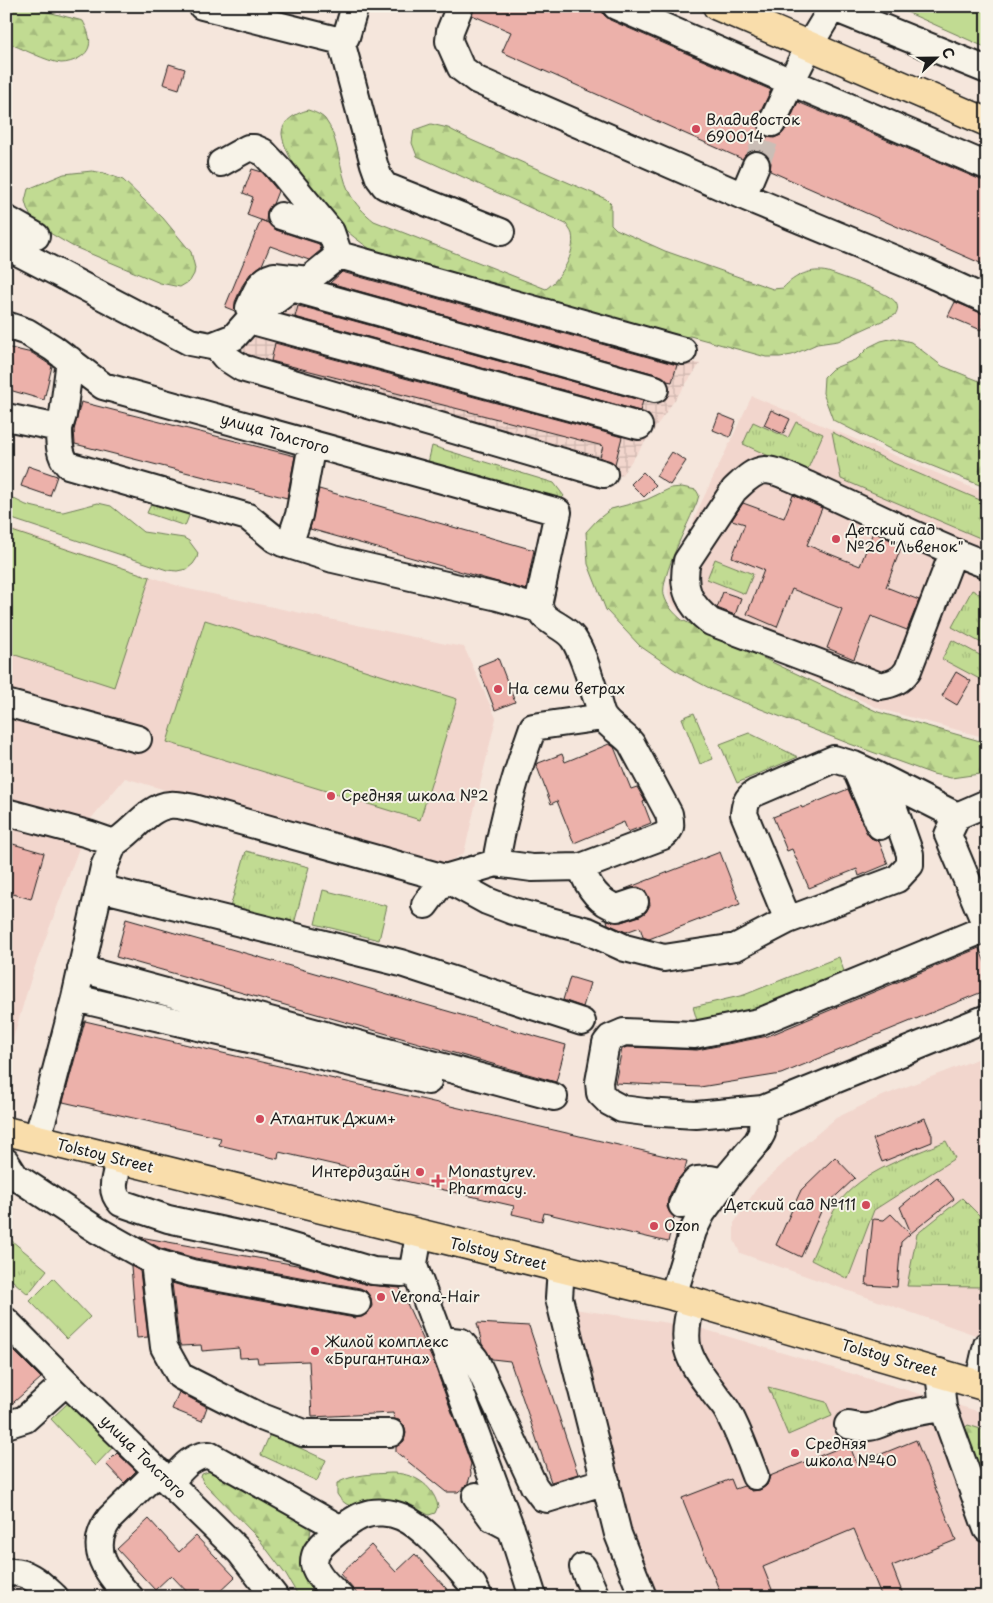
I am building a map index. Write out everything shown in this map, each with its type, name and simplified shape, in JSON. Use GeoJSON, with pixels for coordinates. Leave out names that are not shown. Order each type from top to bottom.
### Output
{"type":"FeatureCollection","features":[{"type":"Feature","properties":{"kind":"main road"},"geometry":{"type":"LineString","coordinates":[[717,6],[987,122]]}},
{"type":"Feature","properties":{"kind":"main road","name":"Tolstoy Street"},"geometry":{"type":"LineString","coordinates":[[6,1132],[37,1138],[419,1235],[561,1268],[682,1299],[982,1385]]}},
{"type":"Feature","properties":{"kind":"street"},"geometry":{"type":"LineString","coordinates":[[202,6],[342,41]]}},
{"type":"Feature","properties":{"kind":"street"},"geometry":{"type":"LineString","coordinates":[[342,41],[346,37],[356,6]]}},
{"type":"Feature","properties":{"kind":"street"},"geometry":{"type":"LineString","coordinates":[[460,6],[450,31],[449,41],[461,68],[477,80],[742,196],[926,272],[987,300]]}},
{"type":"Feature","properties":{"kind":"street"},"geometry":{"type":"LineString","coordinates":[[616,6],[987,166]]}},
{"type":"Feature","properties":{"kind":"street"},"geometry":{"type":"LineString","coordinates":[[772,123],[830,7],[987,70]]}},
{"type":"Feature","properties":{"kind":"street"},"geometry":{"type":"LineString","coordinates":[[342,41],[374,164],[379,178],[385,186],[501,232]]}},
{"type":"Feature","properties":{"kind":"street"},"geometry":{"type":"LineString","coordinates":[[221,163],[248,148],[254,148],[263,152],[281,171],[335,244]]}},
{"type":"Feature","properties":{"kind":"street"},"geometry":{"type":"LineString","coordinates":[[742,196],[756,165]]}},
{"type":"Feature","properties":{"kind":"street"},"geometry":{"type":"LineString","coordinates":[[281,216],[335,244],[683,351]]}},
{"type":"Feature","properties":{"kind":"street"},"geometry":{"type":"LineString","coordinates":[[6,219],[36,236]]}},
{"type":"Feature","properties":{"kind":"street"},"geometry":{"type":"LineString","coordinates":[[6,246],[190,342],[205,346],[215,345],[234,337],[249,314],[300,284],[335,244]]}},
{"type":"Feature","properties":{"kind":"street"},"geometry":{"type":"LineString","coordinates":[[300,284],[655,389]]}},
{"type":"Feature","properties":{"kind":"street"},"geometry":{"type":"LineString","coordinates":[[249,314],[639,426]]}},
{"type":"Feature","properties":{"kind":"street","name":"улица Толстого"},"geometry":{"type":"LineString","coordinates":[[6,325],[27,332],[54,348],[103,386],[558,512],[539,601],[539,609]]}},
{"type":"Feature","properties":{"kind":"street"},"geometry":{"type":"LineString","coordinates":[[215,345],[225,357],[242,368],[604,474]]}},
{"type":"Feature","properties":{"kind":"street"},"geometry":{"type":"LineString","coordinates":[[70,360],[59,441],[61,451],[68,465],[248,517],[275,539],[333,559],[498,597],[539,609],[544,617],[562,627],[573,639],[603,717],[631,743],[669,814],[672,826],[670,831],[662,836],[581,867],[532,868],[496,863],[445,878],[425,905]]}},
{"type":"Feature","properties":{"kind":"street"},"geometry":{"type":"LineString","coordinates":[[6,416],[60,428]]}},
{"type":"Feature","properties":{"kind":"street"},"geometry":{"type":"LineString","coordinates":[[289,545],[299,515],[312,444]]}},
{"type":"Feature","properties":{"kind":"street"},"geometry":{"type":"LineString","coordinates":[[953,553],[908,670],[903,678],[891,684],[880,686],[711,622],[693,604],[685,584],[688,561],[734,490],[756,472],[767,470],[779,473],[841,500],[953,553],[987,565]]}},
{"type":"Feature","properties":{"kind":"street"},"geometry":{"type":"LineString","coordinates":[[6,703],[138,739]]}},
{"type":"Feature","properties":{"kind":"street"},"geometry":{"type":"LineString","coordinates":[[496,863],[520,768],[533,727],[603,717]]}},
{"type":"Feature","properties":{"kind":"street"},"geometry":{"type":"LineString","coordinates":[[788,920],[744,814],[747,798],[755,793],[834,759],[854,765],[957,816]]}},
{"type":"Feature","properties":{"kind":"street"},"geometry":{"type":"LineString","coordinates":[[854,765],[880,826]]}},
{"type":"Feature","properties":{"kind":"street"},"geometry":{"type":"LineString","coordinates":[[37,1138],[75,998],[104,867],[114,843],[149,814],[169,804],[203,811],[445,878],[487,901],[513,912],[588,931],[602,930],[625,948],[664,958],[736,946],[788,920],[897,879],[910,865],[910,854],[884,780]]}},
{"type":"Feature","properties":{"kind":"street"},"geometry":{"type":"LineString","coordinates":[[987,803],[957,816],[948,835],[987,928],[759,1022],[694,1035],[624,1032],[610,1038],[606,1043],[599,1082],[600,1092],[609,1102],[622,1109],[645,1112],[696,1115],[763,1109],[987,1018]]}},
{"type":"Feature","properties":{"kind":"street"},"geometry":{"type":"LineString","coordinates":[[6,812],[114,843]]}},
{"type":"Feature","properties":{"kind":"street"},"geometry":{"type":"LineString","coordinates":[[581,867],[585,882],[594,893],[606,902],[617,908],[635,902]]}},
{"type":"Feature","properties":{"kind":"street"},"geometry":{"type":"LineString","coordinates":[[100,888],[401,963],[582,1022]]}},
{"type":"Feature","properties":{"kind":"street"},"geometry":{"type":"LineString","coordinates":[[80,969],[554,1097]]}},
{"type":"Feature","properties":{"kind":"street"},"geometry":{"type":"LineString","coordinates":[[75,998],[428,1081]]}},
{"type":"Feature","properties":{"kind":"street"},"geometry":{"type":"LineString","coordinates":[[755,1476],[727,1410],[701,1376],[688,1352],[682,1299],[693,1230],[702,1213],[724,1182],[757,1142],[762,1133],[763,1109]]}},
{"type":"Feature","properties":{"kind":"street"},"geometry":{"type":"LineString","coordinates":[[120,1159],[112,1187],[121,1203],[168,1219],[275,1242],[373,1272],[402,1273],[415,1269]]}},
{"type":"Feature","properties":{"kind":"street"},"geometry":{"type":"LineString","coordinates":[[6,1162],[15,1176],[97,1230],[154,1262],[192,1273],[357,1303]]}},
{"type":"Feature","properties":{"kind":"street"},"geometry":{"type":"LineString","coordinates":[[682,1205],[689,1189],[697,1180],[710,1179],[724,1182]]}},
{"type":"Feature","properties":{"kind":"street"},"geometry":{"type":"LineString","coordinates":[[419,1235],[414,1263],[415,1269],[511,1528],[533,1597]]}},
{"type":"Feature","properties":{"kind":"street"},"geometry":{"type":"LineString","coordinates":[[154,1262],[164,1347],[180,1376],[259,1416],[303,1432],[391,1433]]}},
{"type":"Feature","properties":{"kind":"street"},"geometry":{"type":"LineString","coordinates":[[561,1268],[559,1298],[618,1534],[643,1597]]}},
{"type":"Feature","properties":{"kind":"street","name":"улица Толстого"},"geometry":{"type":"LineString","coordinates":[[6,1321],[240,1552],[269,1594]]}},
{"type":"Feature","properties":{"kind":"street"},"geometry":{"type":"LineString","coordinates":[[442,1340],[461,1342],[475,1358],[534,1486],[543,1498],[547,1499],[606,1481]]}},
{"type":"Feature","properties":{"kind":"street"},"geometry":{"type":"LineString","coordinates":[[982,1385],[987,1345]]}},
{"type":"Feature","properties":{"kind":"street"},"geometry":{"type":"LineString","coordinates":[[939,1372],[943,1408],[987,1529]]}},
{"type":"Feature","properties":{"kind":"street"},"geometry":{"type":"LineString","coordinates":[[6,1425],[25,1418],[66,1382]]}},
{"type":"Feature","properties":{"kind":"street"},"geometry":{"type":"LineString","coordinates":[[848,1425],[870,1428],[900,1416],[943,1408]]}},
{"type":"Feature","properties":{"kind":"street"},"geometry":{"type":"LineString","coordinates":[[130,1597],[103,1565],[100,1537],[103,1526],[110,1518],[164,1477],[203,1455],[209,1455],[341,1529]]}},
{"type":"Feature","properties":{"kind":"street"},"geometry":{"type":"LineString","coordinates":[[476,1496],[492,1518],[511,1528]]}},
{"type":"Feature","properties":{"kind":"street"},"geometry":{"type":"LineString","coordinates":[[340,1597],[318,1574],[314,1563],[316,1553],[354,1519],[366,1514],[383,1513],[399,1516],[417,1524],[473,1585],[479,1597]]}},
{"type":"Feature","properties":{"kind":"street"},"geometry":{"type":"LineString","coordinates":[[583,1567],[596,1597]]}},
{"type":"Feature","properties":{"kind":"street"},"geometry":{"type":"LineString","coordinates":[[6,1573],[19,1572],[33,1578],[55,1597]]}},
{"type":"Feature","properties":{"kind":"shaded area"},"geometry":{"type":"Polygon","coordinates":[[[338,262],[700,364],[621,476],[330,393],[250,358],[238,344],[338,262]]]}},
{"type":"Feature","properties":{"kind":"shaded area","name":"Детский сад №26 \"Львенок\""},"geometry":{"type":"Polygon","coordinates":[[[752,396],[987,494],[987,738],[880,709],[688,619],[670,600],[668,592],[671,575],[701,503],[752,396]]]}},
{"type":"Feature","properties":{"kind":"shaded area","name":"Средняя школа №2"},"geometry":{"type":"Polygon","coordinates":[[[6,527],[184,588],[464,647],[496,718],[464,853],[445,864],[421,863],[125,778],[89,821],[33,972],[8,1055],[6,1055],[6,527]]]}},
{"type":"Feature","properties":{"kind":"shaded area","name":"Детский сад №111"},"geometry":{"type":"Polygon","coordinates":[[[987,1055],[987,1339],[740,1253],[734,1240],[734,1223],[757,1188],[836,1118],[880,1097],[987,1055]]]}},
{"type":"Feature","properties":{"kind":"shaded area","name":"Средняя школа №40"},"geometry":{"type":"Polygon","coordinates":[[[567,1308],[696,1327],[987,1414],[987,1597],[651,1597],[620,1517],[567,1308]]]}},
{"type":"Feature","properties":{"kind":"green space"},"geometry":{"type":"Polygon","coordinates":[[[6,6],[24,6],[83,21],[90,41],[87,50],[77,59],[61,63],[41,57],[6,42],[6,6]]]}},
{"type":"Feature","properties":{"kind":"green space"},"geometry":{"type":"Polygon","coordinates":[[[893,6],[987,9],[987,48],[893,6]]]}},
{"type":"Feature","properties":{"kind":"green space"},"geometry":{"type":"Polygon","coordinates":[[[308,110],[323,117],[330,126],[349,192],[360,208],[374,221],[546,289],[562,272],[572,249],[572,234],[566,224],[417,156],[412,143],[414,130],[431,124],[448,128],[471,140],[606,199],[611,204],[611,224],[616,229],[665,251],[773,289],[783,288],[793,279],[809,272],[828,272],[885,295],[896,303],[897,311],[895,315],[838,341],[817,344],[792,355],[766,357],[690,336],[680,338],[373,251],[350,234],[330,214],[304,181],[289,155],[284,144],[283,129],[287,121],[299,113],[308,110]]]}},
{"type":"Feature","properties":{"kind":"green space"},"geometry":{"type":"Polygon","coordinates":[[[92,171],[123,180],[163,218],[191,252],[195,268],[190,281],[180,287],[160,283],[72,246],[43,229],[31,217],[25,201],[28,189],[64,174],[92,171]]]}},
{"type":"Feature","properties":{"kind":"green space"},"geometry":{"type":"Polygon","coordinates":[[[894,338],[911,342],[942,366],[987,384],[987,488],[890,449],[833,420],[823,393],[824,377],[832,369],[857,359],[869,347],[881,341],[894,338]]]}},
{"type":"Feature","properties":{"kind":"green space"},"geometry":{"type":"Polygon","coordinates":[[[753,422],[788,438],[796,422],[823,434],[806,473],[743,444],[753,422]]]}},
{"type":"Feature","properties":{"kind":"green space"},"geometry":{"type":"Polygon","coordinates":[[[832,432],[889,461],[987,503],[987,541],[841,479],[832,432]]]}},
{"type":"Feature","properties":{"kind":"green space"},"geometry":{"type":"Polygon","coordinates":[[[432,446],[554,483],[564,496],[557,504],[427,467],[432,446]]]}},
{"type":"Feature","properties":{"kind":"green space"},"geometry":{"type":"Polygon","coordinates":[[[682,487],[696,490],[699,495],[666,576],[664,595],[671,609],[682,620],[878,712],[987,743],[987,773],[951,778],[933,774],[850,744],[715,691],[675,670],[640,646],[606,610],[588,564],[586,532],[611,509],[646,500],[671,488],[682,487]]]}},
{"type":"Feature","properties":{"kind":"green space"},"geometry":{"type":"Polygon","coordinates":[[[6,495],[26,505],[63,512],[98,503],[111,506],[143,532],[184,538],[189,541],[198,553],[197,558],[187,569],[167,570],[6,517],[6,495]]]}},
{"type":"Feature","properties":{"kind":"green space"},"geometry":{"type":"Polygon","coordinates":[[[153,499],[191,511],[185,526],[147,513],[153,499]]]}},
{"type":"Feature","properties":{"kind":"green space"},"geometry":{"type":"Polygon","coordinates":[[[6,529],[150,577],[114,687],[6,652],[6,529]]]}},
{"type":"Feature","properties":{"kind":"green space"},"geometry":{"type":"Polygon","coordinates":[[[715,559],[753,574],[745,594],[707,579],[715,559]]]}},
{"type":"Feature","properties":{"kind":"green space"},"geometry":{"type":"Polygon","coordinates":[[[972,590],[987,598],[987,646],[952,627],[972,590]]]}},
{"type":"Feature","properties":{"kind":"green space"},"geometry":{"type":"Polygon","coordinates":[[[205,620],[457,699],[420,820],[167,742],[205,620]]]}},
{"type":"Feature","properties":{"kind":"green space"},"geometry":{"type":"Polygon","coordinates":[[[952,640],[987,659],[987,683],[942,659],[952,640]]]}},
{"type":"Feature","properties":{"kind":"green space"},"geometry":{"type":"Polygon","coordinates":[[[694,713],[713,759],[700,764],[682,718],[694,713]]]}},
{"type":"Feature","properties":{"kind":"green space"},"geometry":{"type":"Polygon","coordinates":[[[749,733],[798,757],[737,783],[720,744],[749,733]]]}},
{"type":"Feature","properties":{"kind":"green space"},"geometry":{"type":"Polygon","coordinates":[[[246,851],[309,867],[293,928],[229,911],[246,851]]]}},
{"type":"Feature","properties":{"kind":"green space"},"geometry":{"type":"Polygon","coordinates":[[[323,890],[387,906],[379,940],[315,924],[323,890]]]}},
{"type":"Feature","properties":{"kind":"green space"},"geometry":{"type":"Polygon","coordinates":[[[839,957],[846,977],[756,1012],[698,1024],[693,1007],[744,995],[839,957]]]}},
{"type":"Feature","properties":{"kind":"green space"},"geometry":{"type":"Polygon","coordinates":[[[946,1141],[955,1158],[874,1210],[848,1279],[811,1260],[830,1217],[848,1192],[873,1173],[946,1141]]]}},
{"type":"Feature","properties":{"kind":"green space"},"geometry":{"type":"Polygon","coordinates":[[[962,1198],[983,1219],[980,1287],[907,1286],[917,1234],[962,1198]]]}},
{"type":"Feature","properties":{"kind":"green space"},"geometry":{"type":"Polygon","coordinates":[[[6,1236],[47,1270],[28,1294],[6,1275],[6,1236]]]}},
{"type":"Feature","properties":{"kind":"green space"},"geometry":{"type":"Polygon","coordinates":[[[53,1278],[90,1317],[67,1339],[30,1301],[53,1278]]]}},
{"type":"Feature","properties":{"kind":"green space"},"geometry":{"type":"Polygon","coordinates":[[[768,1387],[826,1402],[832,1416],[788,1435],[768,1387]]]}},
{"type":"Feature","properties":{"kind":"green space"},"geometry":{"type":"Polygon","coordinates":[[[71,1400],[116,1444],[95,1466],[51,1419],[71,1400]]]}},
{"type":"Feature","properties":{"kind":"green space"},"geometry":{"type":"Polygon","coordinates":[[[968,1425],[987,1431],[987,1496],[962,1430],[968,1425]]]}},
{"type":"Feature","properties":{"kind":"green space"},"geometry":{"type":"Polygon","coordinates":[[[270,1434],[326,1460],[317,1481],[261,1455],[270,1434]]]}},
{"type":"Feature","properties":{"kind":"green space"},"geometry":{"type":"Polygon","coordinates":[[[211,1471],[220,1472],[306,1522],[311,1528],[309,1544],[332,1597],[299,1597],[286,1575],[259,1539],[203,1482],[202,1474],[211,1471]]]}},
{"type":"Feature","properties":{"kind":"green space"},"geometry":{"type":"Polygon","coordinates":[[[391,1473],[414,1477],[426,1485],[438,1506],[435,1513],[429,1515],[408,1505],[395,1502],[363,1507],[349,1506],[337,1494],[337,1483],[343,1480],[364,1475],[391,1473]]]}},
{"type":"Feature","properties":{"kind":"building"},"geometry":{"type":"Polygon","coordinates":[[[475,6],[592,6],[602,11],[610,20],[771,90],[758,117],[757,124],[760,131],[766,137],[774,138],[781,135],[786,129],[798,102],[987,181],[987,266],[770,171],[771,163],[768,156],[762,151],[754,150],[747,153],[742,159],[502,52],[511,32],[472,15],[475,6]]]}},
{"type":"Feature","properties":{"kind":"building"},"geometry":{"type":"Polygon","coordinates":[[[169,64],[185,69],[179,89],[163,84],[169,64]]]}},
{"type":"Feature","properties":{"kind":"building"},"geometry":{"type":"Polygon","coordinates":[[[252,169],[262,172],[278,191],[273,204],[267,211],[266,222],[247,215],[253,197],[243,193],[252,169]]]}},
{"type":"Feature","properties":{"kind":"building"},"geometry":{"type":"Polygon","coordinates":[[[261,220],[276,230],[319,244],[321,250],[309,260],[270,246],[262,265],[250,274],[242,286],[235,302],[235,311],[225,307],[261,220]]]}},
{"type":"Feature","properties":{"kind":"building"},"geometry":{"type":"Polygon","coordinates":[[[342,272],[677,365],[672,382],[659,375],[330,283],[342,272]]]}},
{"type":"Feature","properties":{"kind":"building"},"geometry":{"type":"Polygon","coordinates":[[[955,302],[987,315],[981,330],[948,316],[955,302]]]}},
{"type":"Feature","properties":{"kind":"building"},"geometry":{"type":"Polygon","coordinates":[[[298,306],[643,401],[640,411],[295,317],[298,306]]]}},
{"type":"Feature","properties":{"kind":"building"},"geometry":{"type":"Polygon","coordinates":[[[275,343],[622,437],[615,464],[600,457],[603,446],[271,361],[275,343]]]}},
{"type":"Feature","properties":{"kind":"building"},"geometry":{"type":"Polygon","coordinates":[[[6,347],[32,353],[52,366],[44,400],[6,389],[6,347]]]}},
{"type":"Feature","properties":{"kind":"building"},"geometry":{"type":"Polygon","coordinates":[[[81,402],[295,456],[287,498],[75,444],[74,430],[81,402]]]}},
{"type":"Feature","properties":{"kind":"building"},"geometry":{"type":"Polygon","coordinates":[[[771,410],[790,419],[783,434],[764,425],[771,410]]]}},
{"type":"Feature","properties":{"kind":"building"},"geometry":{"type":"Polygon","coordinates":[[[719,414],[736,421],[730,437],[713,430],[719,414]]]}},
{"type":"Feature","properties":{"kind":"building"},"geometry":{"type":"Polygon","coordinates":[[[672,452],[686,461],[670,485],[656,476],[672,452]]]}},
{"type":"Feature","properties":{"kind":"building"},"geometry":{"type":"Polygon","coordinates":[[[28,466],[57,476],[50,496],[21,486],[28,466]]]}},
{"type":"Feature","properties":{"kind":"building"},"geometry":{"type":"Polygon","coordinates":[[[643,472],[656,485],[644,497],[631,484],[643,472]]]}},
{"type":"Feature","properties":{"kind":"building"},"geometry":{"type":"Polygon","coordinates":[[[319,489],[534,550],[526,590],[310,529],[319,489]]]}},
{"type":"Feature","properties":{"kind":"building"},"geometry":{"type":"Polygon","coordinates":[[[793,495],[822,508],[807,545],[860,566],[873,532],[902,545],[886,587],[919,600],[907,630],[871,616],[854,659],[827,648],[842,609],[792,589],[777,627],[747,614],[764,570],[732,557],[745,524],[732,520],[743,503],[784,518],[793,495]]]}},
{"type":"Feature","properties":{"kind":"building"},"geometry":{"type":"Polygon","coordinates":[[[723,592],[741,598],[735,615],[717,608],[723,592]]]}},
{"type":"Feature","properties":{"kind":"building","name":"На семи ветрах"},"geometry":{"type":"Polygon","coordinates":[[[498,658],[515,702],[495,710],[478,666],[498,658]]]}},
{"type":"Feature","properties":{"kind":"building"},"geometry":{"type":"Polygon","coordinates":[[[956,672],[971,681],[957,705],[942,696],[956,672]]]}},
{"type":"Feature","properties":{"kind":"building"},"geometry":{"type":"Polygon","coordinates":[[[609,744],[614,747],[631,789],[637,787],[645,801],[643,802],[651,823],[628,832],[624,822],[574,843],[557,801],[551,804],[536,764],[562,754],[565,762],[609,744]]]}},
{"type":"Feature","properties":{"kind":"building"},"geometry":{"type":"Polygon","coordinates":[[[848,789],[866,832],[871,838],[879,841],[888,864],[859,876],[857,869],[809,888],[792,849],[787,851],[773,817],[801,806],[802,808],[848,789]]]}},
{"type":"Feature","properties":{"kind":"building"},"geometry":{"type":"Polygon","coordinates":[[[6,842],[44,853],[31,899],[6,892],[6,842]]]}},
{"type":"Feature","properties":{"kind":"building"},"geometry":{"type":"Polygon","coordinates":[[[720,852],[740,904],[649,939],[643,937],[640,927],[626,932],[608,924],[607,920],[621,922],[640,916],[646,912],[650,905],[645,890],[638,887],[625,889],[720,852]]]}},
{"type":"Feature","properties":{"kind":"building"},"geometry":{"type":"Polygon","coordinates":[[[126,919],[566,1045],[556,1082],[116,957],[126,919]]]}},
{"type":"Feature","properties":{"kind":"building"},"geometry":{"type":"Polygon","coordinates":[[[979,948],[987,967],[987,990],[781,1074],[700,1087],[615,1083],[622,1049],[627,1047],[697,1050],[768,1036],[979,948]]]}},
{"type":"Feature","properties":{"kind":"building"},"geometry":{"type":"Polygon","coordinates":[[[570,977],[590,983],[583,1007],[563,1000],[570,977]]]}},
{"type":"Feature","properties":{"kind":"building"},"geometry":{"type":"Polygon","coordinates":[[[85,1021],[687,1161],[684,1172],[675,1183],[668,1199],[667,1207],[674,1217],[668,1242],[544,1213],[542,1221],[512,1214],[514,1206],[279,1152],[278,1159],[219,1145],[221,1138],[63,1102],[85,1021]]]}},
{"type":"Feature","properties":{"kind":"building"},"geometry":{"type":"Polygon","coordinates":[[[925,1118],[932,1135],[932,1142],[882,1162],[873,1139],[925,1118]]]}},
{"type":"Feature","properties":{"kind":"building"},"geometry":{"type":"Polygon","coordinates":[[[835,1157],[855,1178],[822,1209],[801,1257],[776,1245],[801,1190],[835,1157]]]}},
{"type":"Feature","properties":{"kind":"building"},"geometry":{"type":"Polygon","coordinates":[[[937,1177],[954,1199],[911,1233],[900,1207],[937,1177]]]}},
{"type":"Feature","properties":{"kind":"building"},"geometry":{"type":"Polygon","coordinates":[[[891,1214],[910,1234],[901,1242],[897,1287],[866,1285],[873,1219],[884,1220],[891,1214]]]}},
{"type":"Feature","properties":{"kind":"building"},"geometry":{"type":"Polygon","coordinates":[[[140,1237],[302,1266],[369,1285],[400,1288],[433,1361],[471,1464],[471,1474],[468,1483],[458,1492],[446,1492],[396,1452],[396,1447],[404,1441],[406,1433],[404,1425],[399,1420],[394,1419],[393,1413],[312,1417],[309,1361],[258,1363],[257,1357],[240,1358],[239,1348],[202,1351],[201,1345],[181,1346],[172,1283],[189,1288],[355,1318],[362,1317],[368,1313],[372,1306],[371,1298],[366,1291],[360,1288],[195,1258],[160,1248],[140,1237]]]}},
{"type":"Feature","properties":{"kind":"building"},"geometry":{"type":"Polygon","coordinates":[[[131,1266],[140,1271],[148,1337],[137,1338],[131,1266]]]}},
{"type":"Feature","properties":{"kind":"building"},"geometry":{"type":"Polygon","coordinates":[[[477,1323],[529,1326],[578,1474],[551,1482],[510,1361],[492,1359],[482,1344],[477,1323]]]}},
{"type":"Feature","properties":{"kind":"building"},"geometry":{"type":"Polygon","coordinates":[[[6,1343],[41,1378],[6,1409],[6,1343]]]}},
{"type":"Feature","properties":{"kind":"building"},"geometry":{"type":"Polygon","coordinates":[[[179,1392],[207,1407],[202,1421],[172,1409],[179,1392]]]}},
{"type":"Feature","properties":{"kind":"building"},"geometry":{"type":"Polygon","coordinates":[[[916,1440],[956,1540],[892,1566],[904,1597],[882,1597],[854,1529],[763,1567],[775,1597],[722,1597],[682,1498],[731,1479],[735,1489],[744,1486],[752,1491],[760,1490],[767,1485],[770,1476],[849,1444],[857,1464],[916,1440]]]}},
{"type":"Feature","properties":{"kind":"building"},"geometry":{"type":"Polygon","coordinates":[[[117,1453],[136,1471],[124,1483],[106,1464],[117,1453]]]}},
{"type":"Feature","properties":{"kind":"building"},"geometry":{"type":"Polygon","coordinates":[[[149,1519],[179,1552],[196,1536],[235,1577],[214,1597],[192,1597],[171,1575],[155,1590],[117,1549],[149,1519]]]}},
{"type":"Feature","properties":{"kind":"building"},"geometry":{"type":"Polygon","coordinates":[[[371,1545],[396,1572],[415,1554],[454,1597],[360,1597],[340,1574],[371,1545]]]}},
{"type":"Feature","properties":{"kind":"tunnel"},"geometry":{"type":"LineString","coordinates":[[756,165],[772,123]]}},
{"type":"Feature","properties":{"kind":"place","name":"Владивосток 690014"},"geometry":{"type":"Point","coordinates":[696,129]}},
{"type":"Feature","properties":{"kind":"place","name":"Детский сад №26 \"Львенок\""},"geometry":{"type":"Point","coordinates":[836,539]}},
{"type":"Feature","properties":{"kind":"place","name":"На семи ветрах"},"geometry":{"type":"Point","coordinates":[498,689]}},
{"type":"Feature","properties":{"kind":"place","name":"Средняя школа №2"},"geometry":{"type":"Point","coordinates":[331,796]}},
{"type":"Feature","properties":{"kind":"place","name":"Атлантик Джим+"},"geometry":{"type":"Point","coordinates":[260,1119]}},
{"type":"Feature","properties":{"kind":"place","name":"Интердизайн"},"geometry":{"type":"Point","coordinates":[420,1172]}},
{"type":"Feature","properties":{"kind":"place","name":"Monastyrev. Pharmacy."},"geometry":{"type":"Point","coordinates":[438,1181]}},
{"type":"Feature","properties":{"kind":"place","name":"Детский сад №111"},"geometry":{"type":"Point","coordinates":[866,1205]}},
{"type":"Feature","properties":{"kind":"place","name":"Ozon"},"geometry":{"type":"Point","coordinates":[654,1226]}},
{"type":"Feature","properties":{"kind":"place","name":"Verona-Hair"},"geometry":{"type":"Point","coordinates":[381,1297]}},
{"type":"Feature","properties":{"kind":"place","name":"Жилой комплекс «Бригантина»"},"geometry":{"type":"Point","coordinates":[315,1351]}},
{"type":"Feature","properties":{"kind":"place","name":"Средняя школа №40"},"geometry":{"type":"Point","coordinates":[795,1453]}}]}
